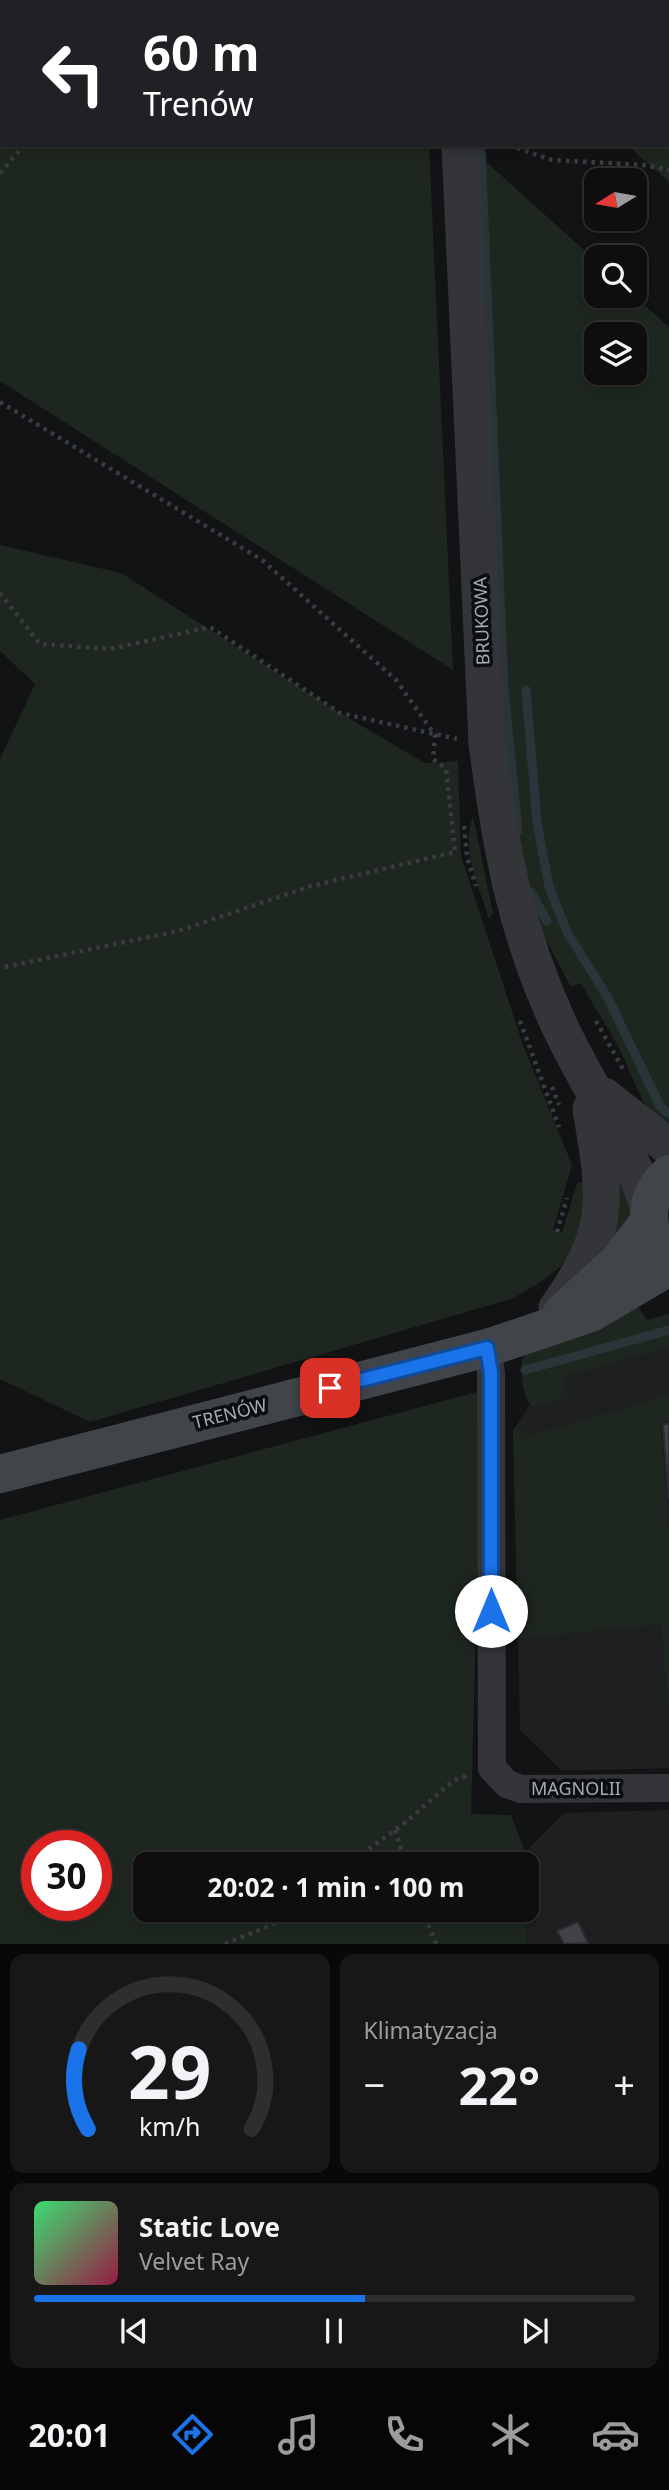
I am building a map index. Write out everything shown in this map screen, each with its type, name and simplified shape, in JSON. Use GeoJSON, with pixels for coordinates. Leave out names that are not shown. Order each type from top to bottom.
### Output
{"type":"FeatureCollection","features":[{"type":"Feature","properties":{"kind":"main road","name":"TRENÓW"},"geometry":{"type":"LineString","coordinates":[[540,1331],[619,1261],[648,1214],[655,1189],[669,1174]]}},
{"type":"Feature","properties":{"kind":"main road"},"geometry":{"type":"LineString","coordinates":[[648,1214],[656,1250],[669,1266]]}},
{"type":"Feature","properties":{"kind":"main road","name":"TRENÓW"},"geometry":{"type":"LineString","coordinates":[[0,1474],[487,1348],[612,1303],[669,1266]]}},
{"type":"Feature","properties":{"kind":"street","name":"BRUKOWA"},"geometry":{"type":"LineString","coordinates":[[460,147],[487,743],[498,830],[512,899],[532,964],[586,1080],[629,1154],[648,1214]]}},
{"type":"Feature","properties":{"kind":"street","name":"BRUKOWA"},"geometry":{"type":"LineString","coordinates":[[586,1080],[637,1125],[669,1147]]}},
{"type":"Feature","properties":{"kind":"street"},"geometry":{"type":"LineString","coordinates":[[540,1331],[575,1283],[596,1242],[602,1178],[586,1080]]}},
{"type":"Feature","properties":{"kind":"street"},"geometry":{"type":"LineString","coordinates":[[487,1348],[491,1404],[492,1768]]}},
{"type":"Feature","properties":{"kind":"street","name":"MAGNOLII"},"geometry":{"type":"LineString","coordinates":[[492,1768],[507,1784],[521,1789],[669,1788]]}},
{"type":"Feature","properties":{"kind":"path"},"geometry":{"type":"LineString","coordinates":[[0,173],[22,147]]}},
{"type":"Feature","properties":{"kind":"path"},"geometry":{"type":"LineString","coordinates":[[515,147],[552,160],[644,165],[669,170]]}},
{"type":"Feature","properties":{"kind":"path"},"geometry":{"type":"LineString","coordinates":[[0,402],[262,561],[396,680],[435,735],[433,758],[446,769],[455,852],[311,886],[178,931],[0,968]]}},
{"type":"Feature","properties":{"kind":"path"},"geometry":{"type":"LineString","coordinates":[[0,593],[40,644],[110,649],[211,627],[340,713],[435,735]]}},
{"type":"Feature","properties":{"kind":"path"},"geometry":{"type":"LineString","coordinates":[[594,1017],[628,1080]]}},
{"type":"Feature","properties":{"kind":"path"},"geometry":{"type":"LineString","coordinates":[[365,1852],[454,1780],[492,1768]]}},
{"type":"Feature","properties":{"kind":"path"},"geometry":{"type":"LineString","coordinates":[[395,1830],[402,1852]]}},
{"type":"Feature","properties":{"kind":"path"},"geometry":{"type":"LineString","coordinates":[[225,1944],[279,1922]]}},
{"type":"Feature","properties":{"kind":"path"},"geometry":{"type":"LineString","coordinates":[[427,1922],[436,1944]]}},
{"type":"Feature","properties":{"kind":"shaded area"},"geometry":{"type":"Polygon","coordinates":[[[0,147],[429,147],[453,670],[0,381],[0,147]]]}},
{"type":"Feature","properties":{"kind":"shaded area"},"geometry":{"type":"Polygon","coordinates":[[[629,147],[669,147],[669,182],[629,147]]]}},
{"type":"Feature","properties":{"kind":"shaded area"},"geometry":{"type":"Polygon","coordinates":[[[473,150],[584,250],[584,308],[647,308],[669,327],[669,1129],[645,1104],[620,1050],[581,983],[571,987],[528,906],[506,801],[473,150]]]}},
{"type":"Feature","properties":{"kind":"shaded area"},"geometry":{"type":"Polygon","coordinates":[[[0,545],[121,573],[340,713],[425,763],[458,761],[461,856],[523,1045],[572,1165],[553,1230],[562,1233],[577,1183],[587,1180],[584,1212],[575,1246],[564,1263],[553,1273],[514,1298],[90,1422],[0,1379],[0,759],[35,684],[0,651],[0,545]]]}},
{"type":"Feature","properties":{"kind":"shaded area"},"geometry":{"type":"Polygon","coordinates":[[[473,816],[493,913],[489,919],[470,855],[473,816]]]}},
{"type":"Feature","properties":{"kind":"shaded area"},"geometry":{"type":"Polygon","coordinates":[[[623,1166],[635,1207],[617,1250],[614,1208],[623,1166]]]}},
{"type":"Feature","properties":{"kind":"shaded area"},"geometry":{"type":"Polygon","coordinates":[[[634,1300],[647,1320],[669,1314],[669,1347],[563,1377],[568,1398],[533,1408],[526,1397],[523,1384],[523,1357],[634,1300]]]}},
{"type":"Feature","properties":{"kind":"shaded area"},"geometry":{"type":"Polygon","coordinates":[[[669,1340],[669,1768],[562,1771],[520,1730],[513,1430],[553,1371],[669,1340]]]}},
{"type":"Feature","properties":{"kind":"shaded area"},"geometry":{"type":"Polygon","coordinates":[[[477,1392],[479,1510],[471,1814],[511,1815],[525,1852],[133,1852],[133,1922],[526,1922],[527,1944],[0,1944],[0,1520],[477,1392]]]}},
{"type":"Feature","properties":{"kind":"shaded area"},"geometry":{"type":"Polygon","coordinates":[[[669,1395],[669,1421],[660,1422],[669,1532],[669,1712],[661,1624],[518,1639],[513,1430],[516,1426],[528,1436],[669,1395]]]}},
{"type":"Feature","properties":{"kind":"shaded area"},"geometry":{"type":"Polygon","coordinates":[[[669,1810],[669,1944],[527,1944],[527,1922],[539,1922],[539,1852],[525,1852],[564,1813],[669,1810]]]}},
{"type":"Feature","properties":{"kind":"building"},"geometry":{"type":"Polygon","coordinates":[[[663,1424],[669,1424],[669,1499],[663,1424]]]}},
{"type":"Feature","properties":{"kind":"building"},"geometry":{"type":"Polygon","coordinates":[[[578,1922],[588,1943],[564,1944],[557,1931],[578,1922]]]}},
{"type":"Feature","properties":{"kind":"waterway"},"geometry":{"type":"LineString","coordinates":[[481,151],[504,689],[518,831]]}},
{"type":"Feature","properties":{"kind":"waterway"},"geometry":{"type":"LineString","coordinates":[[526,690],[537,822],[549,887],[567,932],[608,998],[660,1106],[669,1114]]}},
{"type":"Feature","properties":{"kind":"waterway"},"geometry":{"type":"LineString","coordinates":[[531,892],[547,921]]}},
{"type":"Feature","properties":{"kind":"waterway"},"geometry":{"type":"LineString","coordinates":[[525,1370],[669,1330]]}},
{"type":"Feature","properties":{"kind":"route"},"geometry":{"type":"LineString","coordinates":[[330,1388],[487,1348],[491,1373],[491,1611]]}}]}
